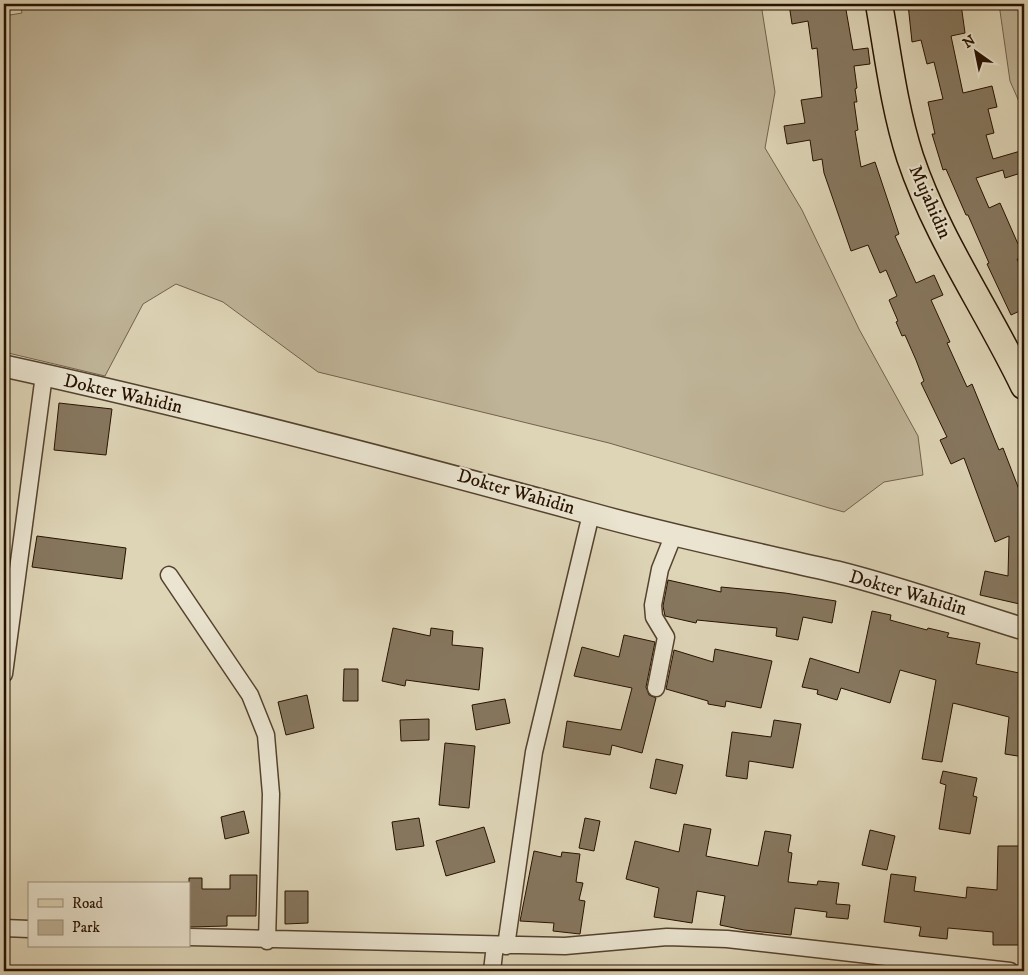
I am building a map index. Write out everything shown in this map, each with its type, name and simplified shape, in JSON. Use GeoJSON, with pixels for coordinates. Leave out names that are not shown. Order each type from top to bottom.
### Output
{"type":"FeatureCollection","features":[{"type":"Feature","properties":{"kind":"main road","name":"Mujahidin"},"geometry":{"type":"LineString","coordinates":[[879,4],[893,92],[906,142],[920,184],[961,268],[1024,386]]}},
{"type":"Feature","properties":{"kind":"main road","name":"Mujahidin"},"geometry":{"type":"LineString","coordinates":[[893,4],[907,88],[928,159],[951,210],[1024,354]]}},
{"type":"Feature","properties":{"kind":"street","name":"Dokter Wahidin"},"geometry":{"type":"LineString","coordinates":[[4,366],[403,461],[591,514],[893,588],[1024,629]]}},
{"type":"Feature","properties":{"kind":"street"},"geometry":{"type":"LineString","coordinates":[[4,674],[44,375]]}},
{"type":"Feature","properties":{"kind":"street"},"geometry":{"type":"LineString","coordinates":[[492,971],[500,946],[534,752],[591,514]]}},
{"type":"Feature","properties":{"kind":"street"},"geometry":{"type":"LineString","coordinates":[[656,688],[666,637],[654,617],[655,589],[674,534]]}},
{"type":"Feature","properties":{"kind":"street"},"geometry":{"type":"LineString","coordinates":[[169,575],[250,695],[266,735],[271,794],[267,941]]}},
{"type":"Feature","properties":{"kind":"street"},"geometry":{"type":"LineString","coordinates":[[4,928],[28,929]]}},
{"type":"Feature","properties":{"kind":"street"},"geometry":{"type":"LineString","coordinates":[[190,938],[500,946],[565,946],[667,937],[727,939],[917,966],[1010,971]]}},
{"type":"Feature","properties":{"kind":"green space"},"geometry":{"type":"Polygon","coordinates":[[[20,4],[761,4],[775,92],[765,148],[802,210],[859,329],[918,436],[923,475],[884,482],[844,512],[609,443],[318,372],[223,302],[176,284],[143,304],[105,376],[4,352],[4,16],[22,13],[20,4]]]}},
{"type":"Feature","properties":{"kind":"green space"},"geometry":{"type":"Polygon","coordinates":[[[999,4],[1024,4],[1024,113],[1010,81],[999,4]]]}},
{"type":"Feature","properties":{"kind":"building"},"geometry":{"type":"Polygon","coordinates":[[[789,4],[845,4],[853,50],[868,48],[870,64],[854,66],[857,102],[854,102],[858,130],[855,131],[861,167],[875,162],[899,234],[895,236],[916,283],[934,275],[943,295],[931,300],[950,342],[947,343],[967,387],[972,384],[999,450],[1003,448],[1020,492],[1024,504],[1024,605],[980,595],[985,571],[1008,576],[1009,536],[995,542],[964,458],[951,464],[940,440],[947,437],[921,383],[924,381],[905,335],[902,336],[896,322],[898,321],[889,300],[897,296],[886,270],[880,273],[868,245],[851,251],[824,173],[822,159],[813,161],[810,140],[787,144],[784,126],[805,123],[801,100],[822,97],[817,48],[812,49],[808,21],[792,24],[789,4]]]}},
{"type":"Feature","properties":{"kind":"building"},"geometry":{"type":"Polygon","coordinates":[[[908,4],[961,4],[965,33],[951,36],[963,93],[992,86],[997,107],[988,109],[994,133],[986,135],[993,159],[1024,150],[1024,172],[1005,178],[1003,170],[976,178],[989,208],[1000,203],[1018,244],[1024,241],[1024,256],[1017,259],[1024,275],[1024,309],[1011,315],[987,264],[989,263],[968,215],[966,215],[946,169],[943,170],[932,134],[935,134],[928,102],[943,99],[934,62],[927,64],[921,40],[912,42],[908,4]]]}},
{"type":"Feature","properties":{"kind":"building"},"geometry":{"type":"Polygon","coordinates":[[[59,403],[112,409],[106,455],[54,450],[59,403]]]}},
{"type":"Feature","properties":{"kind":"building"},"geometry":{"type":"Polygon","coordinates":[[[37,536],[126,548],[122,579],[32,567],[37,536]]]}},
{"type":"Feature","properties":{"kind":"building"},"geometry":{"type":"Polygon","coordinates":[[[668,580],[721,592],[721,587],[785,593],[836,601],[832,623],[803,617],[798,640],[776,636],[777,628],[697,620],[696,623],[665,616],[663,606],[668,580]]]}},
{"type":"Feature","properties":{"kind":"building"},"geometry":{"type":"Polygon","coordinates":[[[872,611],[891,615],[890,620],[927,630],[928,628],[949,633],[947,637],[980,643],[976,664],[1024,674],[1024,757],[1005,754],[1009,717],[953,703],[942,762],[922,759],[936,680],[900,670],[890,703],[841,688],[837,700],[817,694],[818,690],[802,687],[810,658],[859,673],[872,611]]]}},
{"type":"Feature","properties":{"kind":"building"},"geometry":{"type":"Polygon","coordinates":[[[393,628],[430,636],[431,628],[453,631],[452,645],[483,648],[479,690],[406,680],[405,686],[382,681],[393,628]]]}},
{"type":"Feature","properties":{"kind":"building"},"geometry":{"type":"Polygon","coordinates":[[[624,635],[655,642],[646,687],[649,695],[656,698],[642,753],[612,745],[610,755],[563,747],[567,721],[621,730],[632,688],[574,676],[582,647],[619,657],[624,635]]]}},
{"type":"Feature","properties":{"kind":"building"},"geometry":{"type":"Polygon","coordinates":[[[715,649],[772,661],[761,708],[726,701],[725,707],[708,704],[708,701],[666,689],[674,650],[713,662],[715,649]]]}},
{"type":"Feature","properties":{"kind":"building"},"geometry":{"type":"Polygon","coordinates":[[[344,669],[358,669],[358,701],[343,701],[344,669]]]}},
{"type":"Feature","properties":{"kind":"building"},"geometry":{"type":"Polygon","coordinates":[[[307,695],[314,728],[286,735],[278,702],[307,695]]]}},
{"type":"Feature","properties":{"kind":"building"},"geometry":{"type":"Polygon","coordinates":[[[505,699],[510,723],[476,730],[472,705],[505,699]]]}},
{"type":"Feature","properties":{"kind":"building"},"geometry":{"type":"Polygon","coordinates":[[[429,719],[429,740],[401,741],[400,720],[429,719]]]}},
{"type":"Feature","properties":{"kind":"building"},"geometry":{"type":"Polygon","coordinates":[[[774,720],[801,724],[793,768],[749,761],[747,779],[726,776],[732,732],[771,737],[774,720]]]}},
{"type":"Feature","properties":{"kind":"building"},"geometry":{"type":"Polygon","coordinates":[[[445,743],[475,746],[469,808],[439,805],[445,743]]]}},
{"type":"Feature","properties":{"kind":"building"},"geometry":{"type":"Polygon","coordinates":[[[656,759],[683,765],[676,794],[650,788],[656,759]]]}},
{"type":"Feature","properties":{"kind":"building"},"geometry":{"type":"Polygon","coordinates":[[[943,771],[977,778],[973,796],[977,797],[970,834],[939,829],[946,785],[940,783],[943,771]]]}},
{"type":"Feature","properties":{"kind":"building"},"geometry":{"type":"Polygon","coordinates":[[[244,811],[249,833],[225,839],[221,817],[244,811]]]}},
{"type":"Feature","properties":{"kind":"building"},"geometry":{"type":"Polygon","coordinates":[[[419,818],[424,846],[396,850],[392,822],[419,818]]]}},
{"type":"Feature","properties":{"kind":"building"},"geometry":{"type":"Polygon","coordinates":[[[585,818],[600,821],[594,851],[579,848],[585,818]]]}},
{"type":"Feature","properties":{"kind":"building"},"geometry":{"type":"Polygon","coordinates":[[[684,824],[711,829],[706,856],[758,866],[765,831],[791,835],[788,852],[792,853],[788,882],[817,885],[818,881],[839,883],[836,904],[850,905],[848,919],[826,917],[827,912],[795,908],[791,935],[744,930],[720,925],[725,896],[697,891],[692,923],[654,917],[659,888],[626,879],[635,841],[679,852],[684,824]]]}},
{"type":"Feature","properties":{"kind":"building"},"geometry":{"type":"Polygon","coordinates":[[[484,827],[495,862],[446,876],[436,841],[484,827]]]}},
{"type":"Feature","properties":{"kind":"building"},"geometry":{"type":"Polygon","coordinates":[[[870,830],[895,836],[887,870],[862,865],[870,830]]]}},
{"type":"Feature","properties":{"kind":"building"},"geometry":{"type":"Polygon","coordinates":[[[998,846],[1024,846],[1023,945],[993,945],[993,932],[948,928],[947,939],[919,936],[921,927],[884,922],[891,874],[916,877],[914,891],[966,898],[967,887],[997,890],[998,846]]]}},
{"type":"Feature","properties":{"kind":"building"},"geometry":{"type":"Polygon","coordinates":[[[534,851],[561,857],[562,852],[580,854],[576,882],[583,883],[579,900],[585,901],[580,934],[553,931],[554,923],[520,921],[534,851]]]}},
{"type":"Feature","properties":{"kind":"building"},"geometry":{"type":"Polygon","coordinates":[[[230,875],[257,875],[256,916],[227,916],[227,926],[190,927],[189,878],[202,878],[202,889],[230,889],[230,875]]]}},
{"type":"Feature","properties":{"kind":"building"},"geometry":{"type":"Polygon","coordinates":[[[285,891],[308,891],[308,923],[285,924],[285,891]]]}}]}
